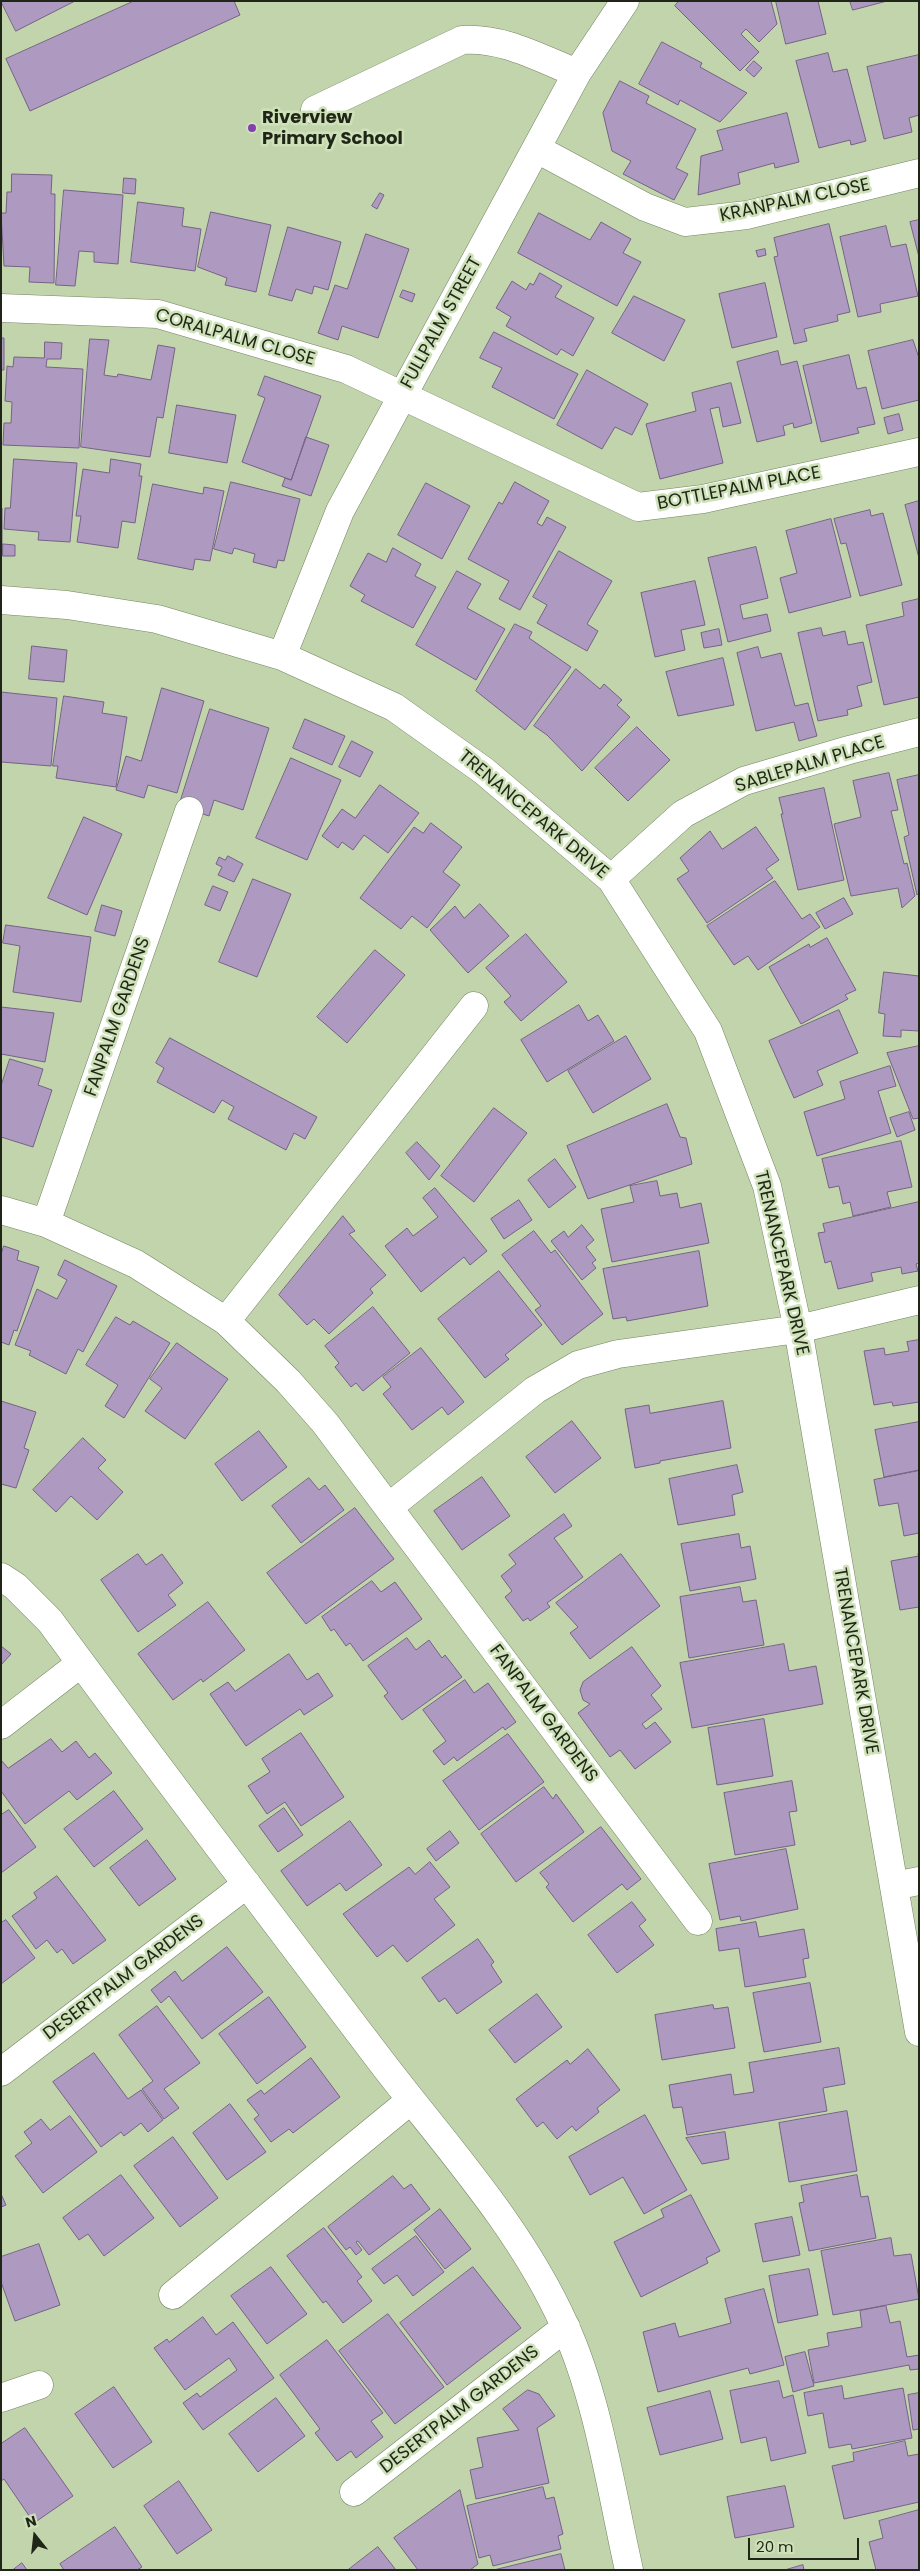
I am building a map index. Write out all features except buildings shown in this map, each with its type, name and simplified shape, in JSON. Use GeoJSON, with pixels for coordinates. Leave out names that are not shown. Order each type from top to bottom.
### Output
{"type":"FeatureCollection","features":[{"type":"Feature","properties":{"kind":"street","name":"FULLPALM STREET"},"geometry":{"type":"LineString","coordinates":[[282,656],[340,511],[576,73],[625,1]]}},
{"type":"Feature","properties":{"kind":"street"},"geometry":{"type":"LineString","coordinates":[[315,110],[462,40],[482,39],[498,41],[576,73]]}},
{"type":"Feature","properties":{"kind":"street","name":"KRANPALM CLOSE"},"geometry":{"type":"LineString","coordinates":[[536,149],[645,207],[685,222],[747,215],[919,173]]}},
{"type":"Feature","properties":{"kind":"street","name":"CORALPALM CLOSE"},"geometry":{"type":"LineString","coordinates":[[1,308],[158,314],[346,370],[402,395]]}},
{"type":"Feature","properties":{"kind":"street","name":"BOTTLEPALM PLACE"},"geometry":{"type":"LineString","coordinates":[[402,395],[596,489],[638,507],[703,499],[919,452]]}},
{"type":"Feature","properties":{"kind":"street","name":"TRENANCEPARK DRIVE"},"geometry":{"type":"LineString","coordinates":[[1,600],[67,605],[157,619],[282,656],[394,707],[484,771],[611,879],[708,1031],[767,1186],[798,1329],[906,1884],[919,2032]]}},
{"type":"Feature","properties":{"kind":"street","name":"SABLEPALM PLACE"},"geometry":{"type":"LineString","coordinates":[[611,879],[683,814],[744,781],[848,750],[919,732]]}},
{"type":"Feature","properties":{"kind":"street","name":"FANPALM GARDENS"},"geometry":{"type":"LineString","coordinates":[[46,1223],[189,811]]}},
{"type":"Feature","properties":{"kind":"street"},"geometry":{"type":"LineString","coordinates":[[226,1321],[474,1006]]}},
{"type":"Feature","properties":{"kind":"street","name":"FANPALM GARDENS"},"geometry":{"type":"LineString","coordinates":[[1,1210],[46,1223],[136,1264],[226,1321],[288,1381],[325,1423],[389,1507],[698,1921]]}},
{"type":"Feature","properties":{"kind":"street"},"geometry":{"type":"LineString","coordinates":[[389,1507],[535,1390],[578,1365],[618,1354],[798,1329],[919,1300]]}},
{"type":"Feature","properties":{"kind":"street"},"geometry":{"type":"LineString","coordinates":[[1,1577],[15,1586],[50,1621],[247,1884],[492,2205],[536,2270],[566,2327],[588,2389],[629,2570]]}},
{"type":"Feature","properties":{"kind":"street"},"geometry":{"type":"LineString","coordinates":[[1,1725],[81,1663]]}},
{"type":"Feature","properties":{"kind":"street","name":"DESERTPALM GARDENS"},"geometry":{"type":"LineString","coordinates":[[1,2072],[247,1884]]}},
{"type":"Feature","properties":{"kind":"street"},"geometry":{"type":"LineString","coordinates":[[173,2296],[411,2100]]}},
{"type":"Feature","properties":{"kind":"street","name":"DESERTPALM GARDENS"},"geometry":{"type":"LineString","coordinates":[[354,2492],[566,2327]]}},
{"type":"Feature","properties":{"kind":"street"},"geometry":{"type":"LineString","coordinates":[[1,2398],[40,2385]]}},
{"type":"Feature","properties":{"kind":"place","name":"Riverview Primary School"},"geometry":{"type":"Point","coordinates":[252,128]}}]}
